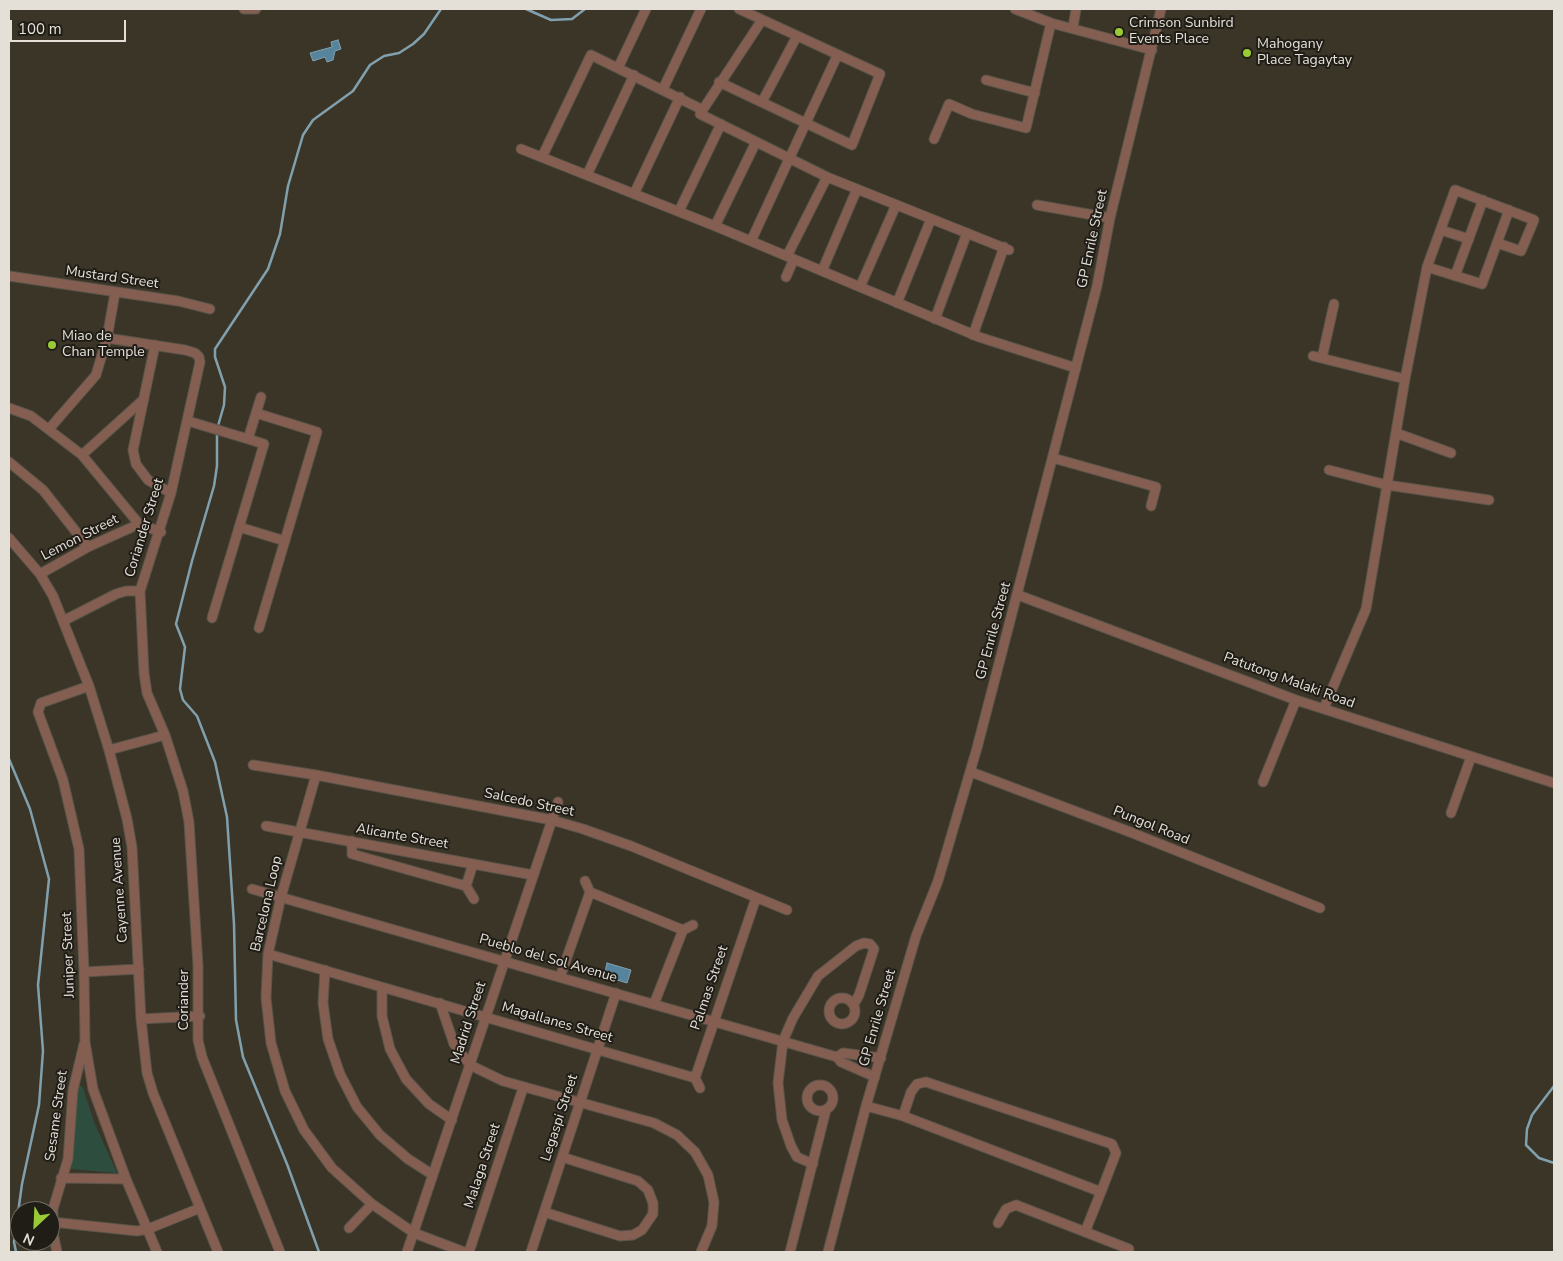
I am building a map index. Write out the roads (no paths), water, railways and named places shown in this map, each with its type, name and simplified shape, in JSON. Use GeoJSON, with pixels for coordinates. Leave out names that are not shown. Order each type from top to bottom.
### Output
{"type":"FeatureCollection","features":[{"type":"Feature","properties":{"kind":"street"},"geometry":{"type":"LineString","coordinates":[[244,9],[256,9]]}},
{"type":"Feature","properties":{"kind":"street"},"geometry":{"type":"LineString","coordinates":[[618,68],[646,9]]}},
{"type":"Feature","properties":{"kind":"street"},"geometry":{"type":"LineString","coordinates":[[663,89],[701,9]]}},
{"type":"Feature","properties":{"kind":"street"},"geometry":{"type":"LineString","coordinates":[[720,82],[852,145],[880,74],[837,56],[739,9]]}},
{"type":"Feature","properties":{"kind":"street"},"geometry":{"type":"LineString","coordinates":[[1015,9],[1051,23],[1073,27],[1152,50]]}},
{"type":"Feature","properties":{"kind":"street"},"geometry":{"type":"LineString","coordinates":[[1073,27],[1076,9]]}},
{"type":"Feature","properties":{"kind":"street","name":"GP Enrile Street"},"geometry":{"type":"LineString","coordinates":[[828,1252],[866,1106],[916,936],[938,881],[971,772],[1097,286],[1110,218],[1161,9]]}},
{"type":"Feature","properties":{"kind":"street"},"geometry":{"type":"LineString","coordinates":[[762,20],[700,114],[827,177],[1007,249],[973,334]]}},
{"type":"Feature","properties":{"kind":"street"},"geometry":{"type":"LineString","coordinates":[[934,138],[950,104],[972,114],[1026,128],[1051,23]]}},
{"type":"Feature","properties":{"kind":"street"},"geometry":{"type":"LineString","coordinates":[[762,102],[797,36]]}},
{"type":"Feature","properties":{"kind":"street"},"geometry":{"type":"LineString","coordinates":[[542,157],[590,56],[634,75],[703,110]]}},
{"type":"Feature","properties":{"kind":"street"},"geometry":{"type":"LineString","coordinates":[[751,241],[837,56]]}},
{"type":"Feature","properties":{"kind":"street"},"geometry":{"type":"LineString","coordinates":[[588,175],[634,75]]}},
{"type":"Feature","properties":{"kind":"street"},"geometry":{"type":"LineString","coordinates":[[986,80],[1035,93]]}},
{"type":"Feature","properties":{"kind":"street"},"geometry":{"type":"LineString","coordinates":[[634,194],[680,97]]}},
{"type":"Feature","properties":{"kind":"street"},"geometry":{"type":"LineString","coordinates":[[679,211],[721,124]]}},
{"type":"Feature","properties":{"kind":"street"},"geometry":{"type":"LineString","coordinates":[[715,226],[756,142]]}},
{"type":"Feature","properties":{"kind":"street"},"geometry":{"type":"LineString","coordinates":[[521,149],[679,211],[973,334],[1076,368]]}},
{"type":"Feature","properties":{"kind":"street"},"geometry":{"type":"LineString","coordinates":[[786,277],[791,258],[827,177]]}},
{"type":"Feature","properties":{"kind":"street"},"geometry":{"type":"LineString","coordinates":[[822,271],[857,189]]}},
{"type":"Feature","properties":{"kind":"street"},"geometry":{"type":"LineString","coordinates":[[1324,708],[1366,609],[1405,379],[1427,267],[1455,190],[1534,220],[1521,251],[1497,243]]}},
{"type":"Feature","properties":{"kind":"street"},"geometry":{"type":"LineString","coordinates":[[1455,276],[1483,200]]}},
{"type":"Feature","properties":{"kind":"street"},"geometry":{"type":"LineString","coordinates":[[860,287],[896,205]]}},
{"type":"Feature","properties":{"kind":"street"},"geometry":{"type":"LineString","coordinates":[[1037,205],[1110,218]]}},
{"type":"Feature","properties":{"kind":"street"},"geometry":{"type":"LineString","coordinates":[[1427,267],[1482,284],[1509,210]]}},
{"type":"Feature","properties":{"kind":"street"},"geometry":{"type":"LineString","coordinates":[[897,303],[931,219]]}},
{"type":"Feature","properties":{"kind":"street"},"geometry":{"type":"LineString","coordinates":[[1441,230],[1469,239]]}},
{"type":"Feature","properties":{"kind":"street"},"geometry":{"type":"LineString","coordinates":[[935,319],[967,233]]}},
{"type":"Feature","properties":{"kind":"street","name":"Mustard Street"},"geometry":{"type":"LineString","coordinates":[[9,276],[178,301],[210,309]]}},
{"type":"Feature","properties":{"kind":"street"},"geometry":{"type":"LineString","coordinates":[[49,429],[96,375],[107,338],[115,292]]}},
{"type":"Feature","properties":{"kind":"street"},"geometry":{"type":"LineString","coordinates":[[1322,358],[1334,304]]}},
{"type":"Feature","properties":{"kind":"street"},"geometry":{"type":"LineString","coordinates":[[107,338],[155,346],[133,450],[134,456],[148,480],[171,493]]}},
{"type":"Feature","properties":{"kind":"street","name":"Coriander Street"},"geometry":{"type":"LineString","coordinates":[[155,346],[185,350],[199,357],[200,362],[161,532],[140,591],[147,693],[165,735]]}},
{"type":"Feature","properties":{"kind":"street"},"geometry":{"type":"LineString","coordinates":[[1313,356],[1405,379]]}},
{"type":"Feature","properties":{"kind":"street"},"geometry":{"type":"LineString","coordinates":[[248,439],[261,397]]}},
{"type":"Feature","properties":{"kind":"street"},"geometry":{"type":"LineString","coordinates":[[82,455],[144,398]]}},
{"type":"Feature","properties":{"kind":"street"},"geometry":{"type":"LineString","coordinates":[[9,408],[30,416],[82,455],[140,524]]}},
{"type":"Feature","properties":{"kind":"street"},"geometry":{"type":"LineString","coordinates":[[256,413],[317,432],[259,628]]}},
{"type":"Feature","properties":{"kind":"street"},"geometry":{"type":"LineString","coordinates":[[188,421],[264,444],[212,618]]}},
{"type":"Feature","properties":{"kind":"street"},"geometry":{"type":"LineString","coordinates":[[1396,433],[1451,453]]}},
{"type":"Feature","properties":{"kind":"street"},"geometry":{"type":"LineString","coordinates":[[1053,458],[1156,487],[1151,506]]}},
{"type":"Feature","properties":{"kind":"street"},"geometry":{"type":"LineString","coordinates":[[9,462],[43,490],[69,520],[88,547]]}},
{"type":"Feature","properties":{"kind":"street"},"geometry":{"type":"LineString","coordinates":[[1329,470],[1387,485],[1489,500]]}},
{"type":"Feature","properties":{"kind":"street","name":"Lemon Street"},"geometry":{"type":"LineString","coordinates":[[40,574],[88,547],[140,524],[161,532]]}},
{"type":"Feature","properties":{"kind":"street"},"geometry":{"type":"LineString","coordinates":[[239,527],[285,541]]}},
{"type":"Feature","properties":{"kind":"street","name":"Cayenne Avenue"},"geometry":{"type":"LineString","coordinates":[[9,538],[40,574],[53,596],[89,686],[109,750],[127,819],[132,847],[141,1019],[146,1066],[153,1093],[218,1252]]}},
{"type":"Feature","properties":{"kind":"street"},"geometry":{"type":"LineString","coordinates":[[64,620],[116,594],[126,591],[140,591]]}},
{"type":"Feature","properties":{"kind":"street","name":"Patutong Malaki Road"},"geometry":{"type":"LineString","coordinates":[[1018,595],[1296,700],[1554,783]]}},
{"type":"Feature","properties":{"kind":"street","name":"Juniper Street"},"geometry":{"type":"LineString","coordinates":[[89,686],[47,700],[38,707],[63,780],[79,849],[85,1042],[94,1089],[126,1179],[157,1252]]}},
{"type":"Feature","properties":{"kind":"street"},"geometry":{"type":"LineString","coordinates":[[1263,782],[1296,700]]}},
{"type":"Feature","properties":{"kind":"street"},"geometry":{"type":"LineString","coordinates":[[109,750],[165,735]]}},
{"type":"Feature","properties":{"kind":"street","name":"Coriander"},"geometry":{"type":"LineString","coordinates":[[165,735],[183,791],[189,822],[200,1016],[198,1040],[207,1075],[280,1252]]}},
{"type":"Feature","properties":{"kind":"street"},"geometry":{"type":"LineString","coordinates":[[1451,813],[1471,757]]}},
{"type":"Feature","properties":{"kind":"street","name":"Salcedo Street"},"geometry":{"type":"LineString","coordinates":[[253,765],[316,775],[552,820],[631,846],[787,910]]}},
{"type":"Feature","properties":{"kind":"street","name":"Pungol Road"},"geometry":{"type":"LineString","coordinates":[[971,772],[1130,832],[1320,908]]}},
{"type":"Feature","properties":{"kind":"street","name":"Barcelona Loop"},"geometry":{"type":"LineString","coordinates":[[316,775],[281,897],[268,954],[266,998],[271,1043],[285,1091],[304,1130],[332,1168],[372,1204],[414,1233],[464,1252]]}},
{"type":"Feature","properties":{"kind":"street","name":"Madrid Street"},"geometry":{"type":"LineString","coordinates":[[407,1252],[558,802]]}},
{"type":"Feature","properties":{"kind":"street","name":"Alicante Street"},"geometry":{"type":"LineString","coordinates":[[266,826],[533,876]]}},
{"type":"Feature","properties":{"kind":"street"},"geometry":{"type":"LineString","coordinates":[[352,842],[352,854],[466,886],[474,899]]}},
{"type":"Feature","properties":{"kind":"street"},"geometry":{"type":"LineString","coordinates":[[466,886],[473,864]]}},
{"type":"Feature","properties":{"kind":"street"},"geometry":{"type":"LineString","coordinates":[[585,881],[590,892],[683,930]]}},
{"type":"Feature","properties":{"kind":"street","name":"Pueblo del Sol Avenue"},"geometry":{"type":"LineString","coordinates":[[252,889],[837,1057],[841,1062],[875,1077]]}},
{"type":"Feature","properties":{"kind":"street"},"geometry":{"type":"LineString","coordinates":[[560,977],[590,892]]}},
{"type":"Feature","properties":{"kind":"street","name":"Palmas Street"},"geometry":{"type":"LineString","coordinates":[[695,1078],[756,898]]}},
{"type":"Feature","properties":{"kind":"street"},"geometry":{"type":"LineString","coordinates":[[654,1004],[683,930],[693,925]]}},
{"type":"Feature","properties":{"kind":"street"},"geometry":{"type":"LineString","coordinates":[[812,1164],[797,1157],[790,1146],[782,1120],[778,1083],[783,1041],[793,1018],[818,976],[856,946],[864,943],[870,944],[874,949],[859,995],[854,1004]]}},
{"type":"Feature","properties":{"kind":"street","name":"Magallanes Street"},"geometry":{"type":"LineString","coordinates":[[268,954],[695,1078]]}},
{"type":"Feature","properties":{"kind":"street"},"geometry":{"type":"LineString","coordinates":[[84,972],[139,969]]}},
{"type":"Feature","properties":{"kind":"street"},"geometry":{"type":"LineString","coordinates":[[325,970],[323,1003],[328,1039],[340,1074],[357,1106],[380,1135],[408,1159],[433,1175]]}},
{"type":"Feature","properties":{"kind":"street"},"geometry":{"type":"LineString","coordinates":[[382,987],[382,1016],[390,1049],[406,1079],[429,1104],[452,1120]]}},
{"type":"Feature","properties":{"kind":"street","name":"Legaspi Street"},"geometry":{"type":"LineString","coordinates":[[531,1252],[616,993]]}},
{"type":"Feature","properties":{"kind":"street"},"geometry":{"type":"LineString","coordinates":[[440,1003],[454,1044],[470,1064],[523,1088],[654,1123],[677,1135],[695,1152],[708,1175],[714,1202],[712,1226],[701,1252]]}},
{"type":"Feature","properties":{"kind":"street"},"geometry":{"type":"LineString","coordinates":[[141,1019],[200,1016]]}},
{"type":"Feature","properties":{"kind":"street","name":"Sesame Street"},"geometry":{"type":"LineString","coordinates":[[54,1201],[68,1158],[73,1090],[85,1042]]}},
{"type":"Feature","properties":{"kind":"street","name":"Pueblo del Sol Avenue"},"geometry":{"type":"LineString","coordinates":[[837,1057],[843,1053],[881,1058]]}},
{"type":"Feature","properties":{"kind":"street"},"geometry":{"type":"LineString","coordinates":[[695,1078],[700,1088]]}},
{"type":"Feature","properties":{"kind":"street"},"geometry":{"type":"LineString","coordinates":[[903,1116],[911,1092],[917,1084],[926,1082],[1112,1144],[1116,1153],[1085,1232]]}},
{"type":"Feature","properties":{"kind":"street","name":"Malaga Street"},"geometry":{"type":"LineString","coordinates":[[469,1252],[523,1088]]}},
{"type":"Feature","properties":{"kind":"street"},"geometry":{"type":"LineString","coordinates":[[866,1106],[903,1116],[1101,1192]]}},
{"type":"Feature","properties":{"kind":"street"},"geometry":{"type":"LineString","coordinates":[[790,1252],[826,1110]]}},
{"type":"Feature","properties":{"kind":"street"},"geometry":{"type":"LineString","coordinates":[[544,1212],[620,1236],[633,1235],[642,1230],[653,1214],[654,1203],[648,1190],[638,1182],[562,1158]]}},
{"type":"Feature","properties":{"kind":"street"},"geometry":{"type":"LineString","coordinates":[[61,1178],[126,1179]]}},
{"type":"Feature","properties":{"kind":"street"},"geometry":{"type":"LineString","coordinates":[[349,1228],[372,1204]]}},
{"type":"Feature","properties":{"kind":"street"},"geometry":{"type":"LineString","coordinates":[[998,1223],[1006,1209],[1016,1205],[1129,1249]]}},
{"type":"Feature","properties":{"kind":"street"},"geometry":{"type":"LineString","coordinates":[[60,1223],[137,1231],[148,1229],[200,1208]]}},
{"type":"Feature","properties":{"kind":"water"},"geometry":{"type":"Polygon","coordinates":[[[338,40],[341,49],[335,51],[333,60],[327,62],[325,57],[313,61],[310,53],[332,47],[331,42],[338,40]]]}},
{"type":"Feature","properties":{"kind":"water"},"geometry":{"type":"Polygon","coordinates":[[[607,963],[631,970],[627,983],[604,976],[607,963]]]}},
{"type":"Feature","properties":{"kind":"waterway"},"geometry":{"type":"LineString","coordinates":[[218,426],[224,405],[225,387],[215,357],[215,349],[268,269],[280,234],[288,186],[303,135],[313,120],[353,91],[370,65],[384,56],[399,53],[424,34],[441,9]]}},
{"type":"Feature","properties":{"kind":"waterway"},"geometry":{"type":"LineString","coordinates":[[526,9],[551,20],[572,19],[585,9]]}},
{"type":"Feature","properties":{"kind":"waterway"},"geometry":{"type":"LineString","coordinates":[[217,432],[217,466],[214,486],[176,624],[185,647],[180,689],[183,700],[197,716],[215,762],[227,817],[234,924],[236,1020],[243,1057],[287,1164],[319,1252]]}},
{"type":"Feature","properties":{"kind":"waterway"},"geometry":{"type":"LineString","coordinates":[[9,759],[30,809],[49,879],[38,985],[43,1051],[39,1105],[22,1184],[14,1242],[16,1252]]}},
{"type":"Feature","properties":{"kind":"waterway"},"geometry":{"type":"LineString","coordinates":[[1554,1086],[1532,1115],[1527,1129],[1526,1145],[1539,1158],[1554,1163]]}},
{"type":"Feature","properties":{"kind":"place","name":"Crimson Sunbird Events Place"},"geometry":{"type":"Point","coordinates":[1119,32]}},
{"type":"Feature","properties":{"kind":"place","name":"Mahogany Place Tagaytay"},"geometry":{"type":"Point","coordinates":[1247,53]}},
{"type":"Feature","properties":{"kind":"place","name":"Miao de Chan Temple"},"geometry":{"type":"Point","coordinates":[52,345]}}]}
